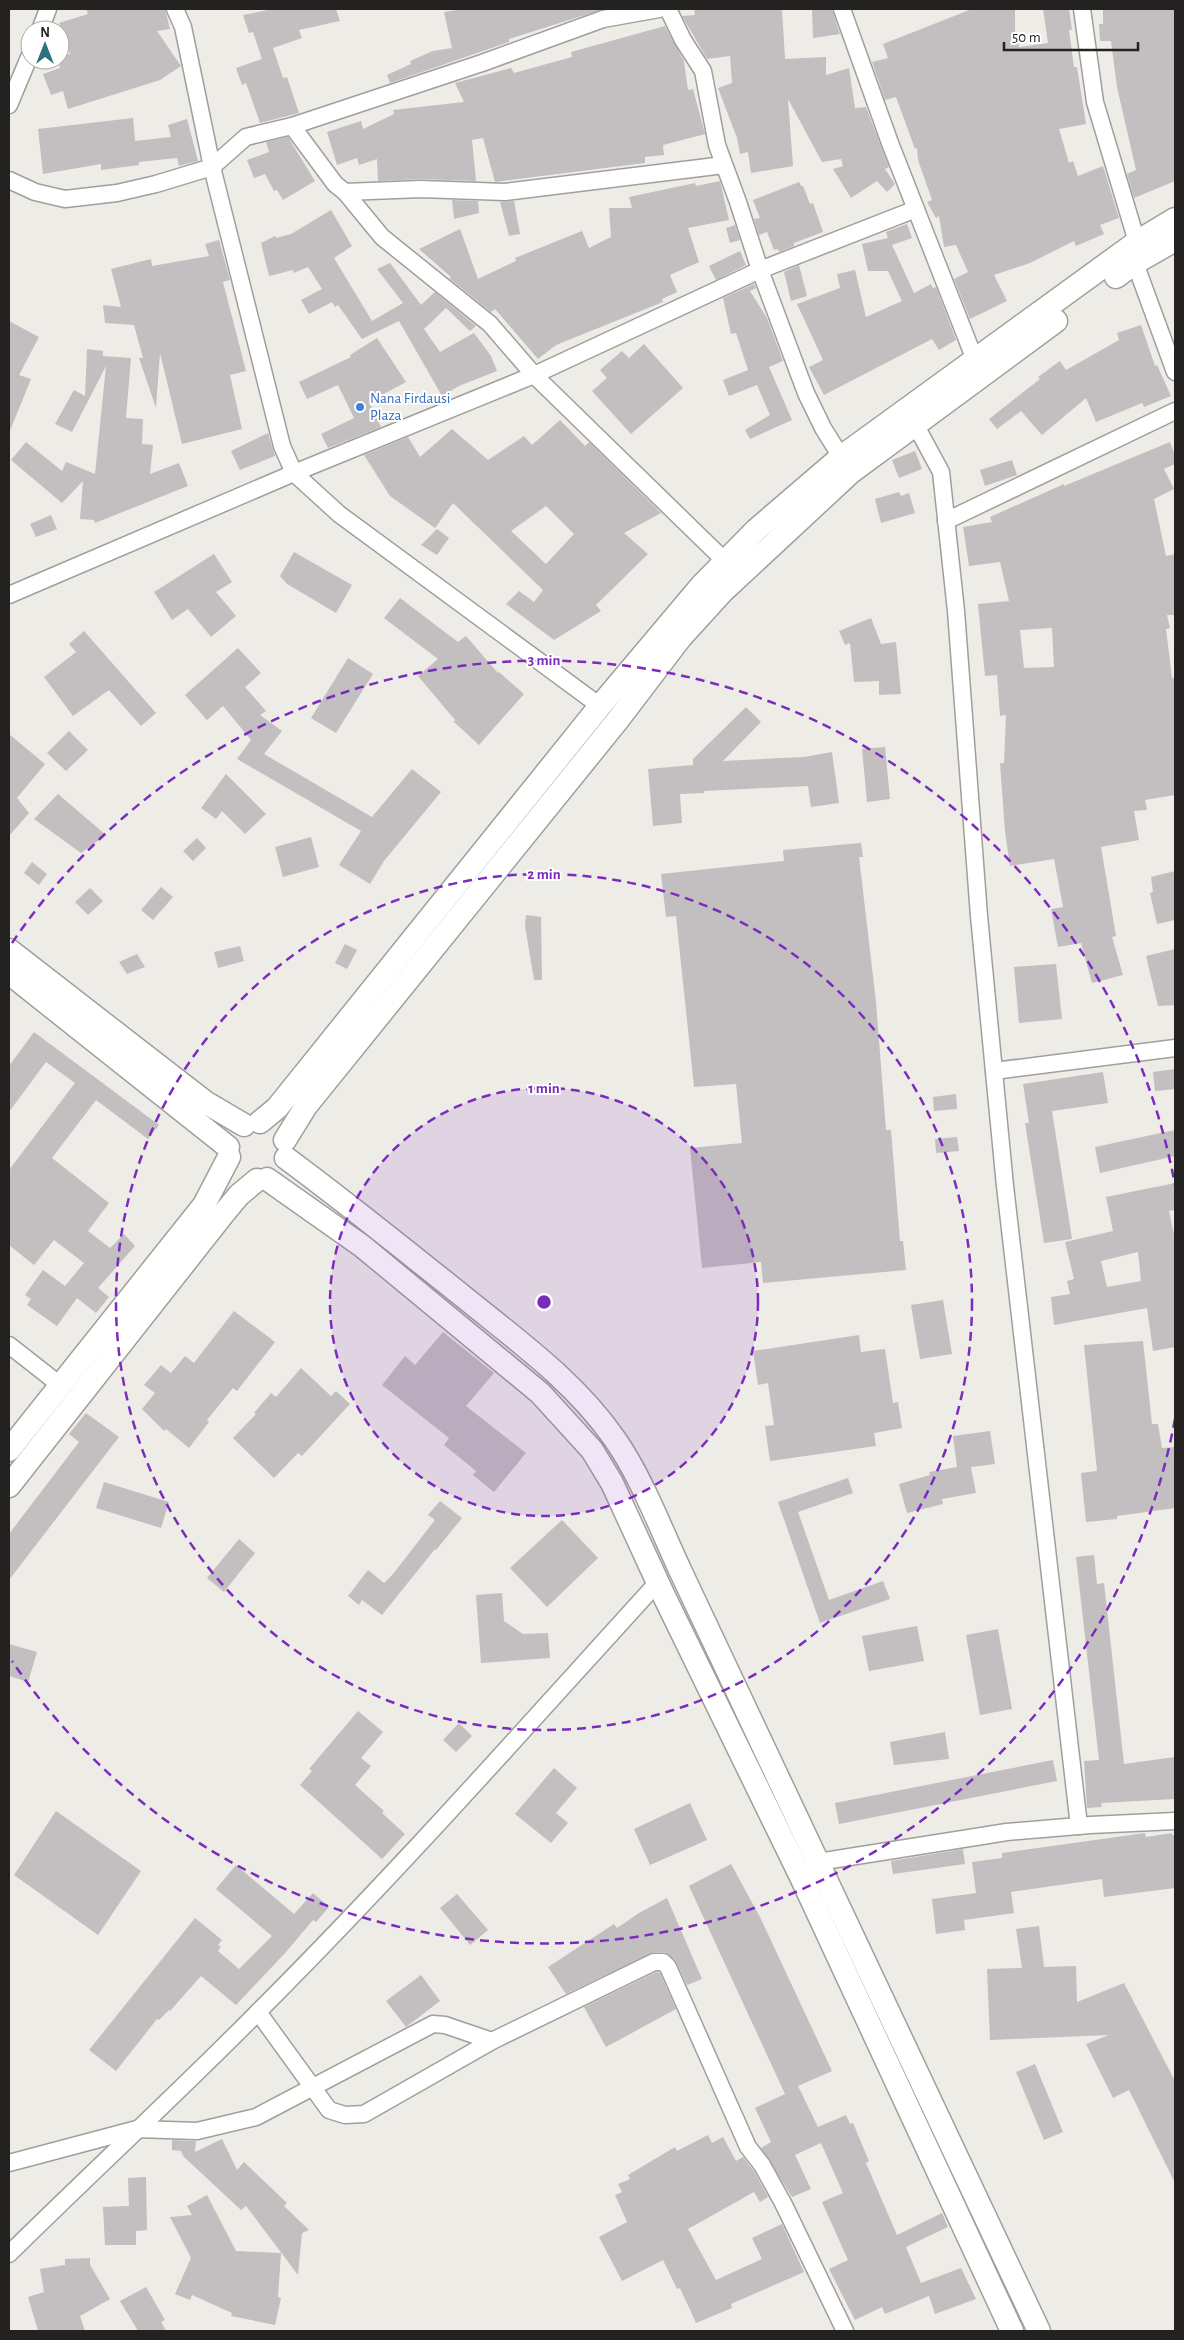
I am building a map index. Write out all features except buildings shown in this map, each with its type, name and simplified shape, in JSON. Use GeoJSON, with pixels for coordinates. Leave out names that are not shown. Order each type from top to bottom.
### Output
{"type":"FeatureCollection","features":[{"type":"Feature","properties":{"kind":"main road"},"geometry":{"type":"LineString","coordinates":[[9,1486],[239,1195],[282,1167],[286,1149],[306,1106],[617,721],[681,637],[722,592],[850,473],[1136,253],[1175,219]]}},
{"type":"Feature","properties":{"kind":"main road"},"geometry":{"type":"LineString","coordinates":[[9,1450],[204,1205],[229,1152],[231,1138],[284,1100],[600,706],[675,616],[726,562],[797,494],[842,457],[975,360],[1136,253],[1175,240]]}},
{"type":"Feature","properties":{"kind":"main road"},"geometry":{"type":"LineString","coordinates":[[9,950],[205,1102],[252,1123],[272,1126],[286,1149],[331,1191],[528,1349],[587,1404],[615,1438],[638,1480],[1039,2331]]}},
{"type":"Feature","properties":{"kind":"main road"},"geometry":{"type":"LineString","coordinates":[[9,974],[229,1152],[232,1166],[239,1174],[247,1178],[262,1180],[362,1246],[540,1393],[592,1450],[612,1483],[801,1877],[1012,2331]]}},
{"type":"Feature","properties":{"kind":"street"},"geometry":{"type":"LineString","coordinates":[[175,9],[183,27],[212,167],[282,446],[294,473],[339,514],[600,706]]}},
{"type":"Feature","properties":{"kind":"street"},"geometry":{"type":"LineString","coordinates":[[9,180],[35,192],[65,199],[117,193],[212,167],[246,137],[292,126],[482,63],[602,14],[659,9]]}},
{"type":"Feature","properties":{"kind":"street"},"geometry":{"type":"LineString","coordinates":[[668,9],[683,40],[702,70],[716,145],[806,394],[822,428],[842,457]]}},
{"type":"Feature","properties":{"kind":"street"},"geometry":{"type":"LineString","coordinates":[[842,9],[890,143],[975,360]]}},
{"type":"Feature","properties":{"kind":"street"},"geometry":{"type":"LineString","coordinates":[[1082,9],[1095,102],[1136,253],[1175,372]]}},
{"type":"Feature","properties":{"kind":"street"},"geometry":{"type":"LineString","coordinates":[[9,104],[24,70]]}},
{"type":"Feature","properties":{"kind":"street"},"geometry":{"type":"LineString","coordinates":[[292,126],[335,184],[345,192],[382,237],[490,324],[534,375],[726,562]]}},
{"type":"Feature","properties":{"kind":"street"},"geometry":{"type":"LineString","coordinates":[[345,192],[421,189],[505,192],[724,165]]}},
{"type":"Feature","properties":{"kind":"street"},"geometry":{"type":"LineString","coordinates":[[9,595],[294,473],[534,375],[760,270],[916,209]]}},
{"type":"Feature","properties":{"kind":"street"},"geometry":{"type":"LineString","coordinates":[[946,521],[1175,411]]}},
{"type":"Feature","properties":{"kind":"street"},"geometry":{"type":"LineString","coordinates":[[915,424],[941,472],[956,611],[979,916],[1005,1186],[1079,1826]]}},
{"type":"Feature","properties":{"kind":"street"},"geometry":{"type":"LineString","coordinates":[[994,1071],[1175,1048]]}},
{"type":"Feature","properties":{"kind":"street"},"geometry":{"type":"LineString","coordinates":[[9,1345],[60,1385]]}},
{"type":"Feature","properties":{"kind":"street"},"geometry":{"type":"LineString","coordinates":[[9,2254],[258,2012],[456,1804],[658,1582]]}},
{"type":"Feature","properties":{"kind":"street"},"geometry":{"type":"LineString","coordinates":[[818,1862],[1007,1832],[1175,1821]]}},
{"type":"Feature","properties":{"kind":"street"},"geometry":{"type":"LineString","coordinates":[[258,2012],[329,2110],[345,2116],[364,2114],[492,2041],[654,1962],[663,1962],[668,1967],[748,2148],[762,2165],[783,2202],[845,2331]]}},
{"type":"Feature","properties":{"kind":"street"},"geometry":{"type":"LineString","coordinates":[[9,2163],[137,2128],[197,2131],[234,2124],[256,2117],[432,2024],[445,2025],[492,2041]]}},
{"type":"Feature","properties":{"kind":"place","name":"Nana Firdausi Plaza"},"geometry":{"type":"Point","coordinates":[360,407]}}]}
